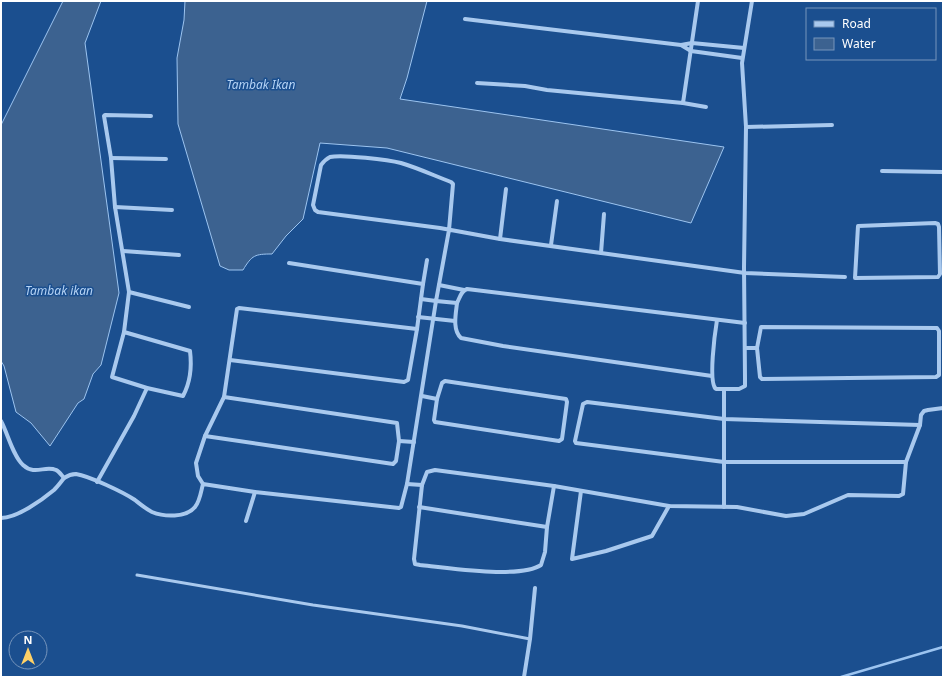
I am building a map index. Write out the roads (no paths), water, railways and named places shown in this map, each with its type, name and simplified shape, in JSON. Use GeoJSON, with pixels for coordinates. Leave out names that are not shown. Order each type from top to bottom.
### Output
{"type":"FeatureCollection","features":[{"type":"Feature","properties":{"kind":"street"},"geometry":{"type":"LineString","coordinates":[[683,103],[698,1]]}},
{"type":"Feature","properties":{"kind":"street"},"geometry":{"type":"LineString","coordinates":[[716,320],[712,376],[714,388],[724,390],[739,389],[744,386],[745,348],[744,273],[746,127],[742,58],[752,1]]}},
{"type":"Feature","properties":{"kind":"street"},"geometry":{"type":"LineString","coordinates":[[465,19],[682,45],[692,43],[744,48]]}},
{"type":"Feature","properties":{"kind":"street"},"geometry":{"type":"LineString","coordinates":[[682,45],[691,51],[742,58]]}},
{"type":"Feature","properties":{"kind":"street"},"geometry":{"type":"LineString","coordinates":[[478,83],[524,86],[578,93],[683,103],[706,107]]}},
{"type":"Feature","properties":{"kind":"street"},"geometry":{"type":"LineString","coordinates":[[124,332],[190,351],[190,374],[187,388],[183,396],[147,388],[112,377],[124,332],[129,292],[115,207],[111,158],[105,115],[151,116]]}},
{"type":"Feature","properties":{"kind":"street"},"geometry":{"type":"LineString","coordinates":[[746,127],[832,125]]}},
{"type":"Feature","properties":{"kind":"street"},"geometry":{"type":"LineString","coordinates":[[203,484],[255,492],[397,508],[401,506],[407,484],[422,396],[432,319],[449,230],[453,187],[451,182],[401,163],[337,156],[329,158],[324,160],[321,165],[313,205],[315,210],[318,212],[449,230],[500,239],[744,273],[845,277]]}},
{"type":"Feature","properties":{"kind":"street"},"geometry":{"type":"LineString","coordinates":[[111,158],[166,159]]}},
{"type":"Feature","properties":{"kind":"street"},"geometry":{"type":"LineString","coordinates":[[882,171],[943,172]]}},
{"type":"Feature","properties":{"kind":"street"},"geometry":{"type":"LineString","coordinates":[[500,239],[506,189]]}},
{"type":"Feature","properties":{"kind":"street"},"geometry":{"type":"LineString","coordinates":[[551,246],[557,201]]}},
{"type":"Feature","properties":{"kind":"street"},"geometry":{"type":"LineString","coordinates":[[115,207],[172,210]]}},
{"type":"Feature","properties":{"kind":"street"},"geometry":{"type":"LineString","coordinates":[[601,253],[604,214]]}},
{"type":"Feature","properties":{"kind":"street"},"geometry":{"type":"LineString","coordinates":[[935,223],[938,224],[939,227],[941,250],[940,274],[938,277],[855,278],[858,226],[935,223]]}},
{"type":"Feature","properties":{"kind":"street"},"geometry":{"type":"LineString","coordinates":[[122,251],[178,255]]}},
{"type":"Feature","properties":{"kind":"street"},"geometry":{"type":"LineString","coordinates":[[230,360],[404,382],[408,380],[417,329],[422,284],[428,260]]}},
{"type":"Feature","properties":{"kind":"street"},"geometry":{"type":"LineString","coordinates":[[289,263],[422,284]]}},
{"type":"Feature","properties":{"kind":"street"},"geometry":{"type":"LineString","coordinates":[[438,285],[464,290],[473,289],[745,323]]}},
{"type":"Feature","properties":{"kind":"street"},"geometry":{"type":"LineString","coordinates":[[464,290],[461,293],[457,303],[455,321],[458,335],[461,338],[511,347],[712,376]]}},
{"type":"Feature","properties":{"kind":"street"},"geometry":{"type":"LineString","coordinates":[[129,292],[189,307]]}},
{"type":"Feature","properties":{"kind":"street"},"geometry":{"type":"LineString","coordinates":[[421,299],[457,303]]}},
{"type":"Feature","properties":{"kind":"street"},"geometry":{"type":"LineString","coordinates":[[1,518],[10,517],[40,500],[55,489],[64,478],[75,474],[97,482],[134,499],[152,512],[174,516],[191,511],[198,503],[203,484],[198,476],[196,463],[205,436],[224,397],[236,311],[239,308],[417,329]]}},
{"type":"Feature","properties":{"kind":"street"},"geometry":{"type":"LineString","coordinates":[[418,317],[455,321]]}},
{"type":"Feature","properties":{"kind":"street"},"geometry":{"type":"LineString","coordinates":[[761,327],[937,328],[939,331],[939,375],[936,377],[762,379],[760,377],[757,348],[761,327]]}},
{"type":"Feature","properties":{"kind":"street"},"geometry":{"type":"LineString","coordinates":[[745,348],[757,348]]}},
{"type":"Feature","properties":{"kind":"street"},"geometry":{"type":"LineString","coordinates":[[444,381],[566,399],[567,402],[562,439],[559,441],[435,422],[437,399],[444,381]]}},
{"type":"Feature","properties":{"kind":"street"},"geometry":{"type":"LineString","coordinates":[[97,482],[134,416],[147,388]]}},
{"type":"Feature","properties":{"kind":"street"},"geometry":{"type":"LineString","coordinates":[[724,390],[724,507]]}},
{"type":"Feature","properties":{"kind":"street"},"geometry":{"type":"LineString","coordinates":[[422,396],[437,399]]}},
{"type":"Feature","properties":{"kind":"street"},"geometry":{"type":"LineString","coordinates":[[205,436],[393,464],[396,461],[399,441],[397,423],[224,397]]}},
{"type":"Feature","properties":{"kind":"street"},"geometry":{"type":"LineString","coordinates":[[906,462],[724,462],[576,443],[575,441],[583,404],[587,402],[724,419],[920,425]]}},
{"type":"Feature","properties":{"kind":"street"},"geometry":{"type":"LineString","coordinates":[[554,486],[547,527],[544,559],[541,565],[536,568],[525,571],[486,571],[415,564],[414,559],[419,507],[422,485],[427,472],[435,470],[554,486],[669,506],[738,507],[773,514],[795,516],[804,514],[848,494],[899,496],[902,494],[906,462],[920,425],[921,415],[924,411],[943,408]]}},
{"type":"Feature","properties":{"kind":"street"},"geometry":{"type":"LineString","coordinates":[[1,421],[18,458],[24,466],[36,471],[50,469],[55,470],[64,478]]}},
{"type":"Feature","properties":{"kind":"street"},"geometry":{"type":"LineString","coordinates":[[399,441],[414,442]]}},
{"type":"Feature","properties":{"kind":"street"},"geometry":{"type":"LineString","coordinates":[[407,484],[422,485]]}},
{"type":"Feature","properties":{"kind":"street"},"geometry":{"type":"LineString","coordinates":[[581,491],[572,559],[606,551],[649,538],[652,536],[669,506]]}},
{"type":"Feature","properties":{"kind":"street"},"geometry":{"type":"LineString","coordinates":[[246,521],[255,492]]}},
{"type":"Feature","properties":{"kind":"street"},"geometry":{"type":"LineString","coordinates":[[419,507],[547,527]]}},
{"type":"Feature","properties":{"kind":"street"},"geometry":{"type":"LineString","coordinates":[[524,677],[530,639],[535,588]]}},
{"type":"Feature","properties":{"kind":"lane"},"geometry":{"type":"LineString","coordinates":[[137,575],[314,605],[462,626],[530,639]]}},
{"type":"Feature","properties":{"kind":"water","name":"Tambak ikan"},"geometry":{"type":"Polygon","coordinates":[[[63,1],[101,1],[85,43],[119,293],[101,365],[93,374],[84,399],[78,403],[50,446],[31,423],[16,412],[4,366],[1,361],[1,125],[63,1]]]}},
{"type":"Feature","properties":{"kind":"water","name":"Tambak Ikan"},"geometry":{"type":"Polygon","coordinates":[[[185,1],[427,1],[400,99],[724,147],[691,223],[387,148],[320,143],[303,219],[286,236],[272,254],[254,256],[243,270],[229,270],[220,266],[178,124],[177,58],[184,20],[185,1]]]}},
{"type":"Feature","properties":{"kind":"waterway"},"geometry":{"type":"LineString","coordinates":[[841,677],[943,647]]}}]}
